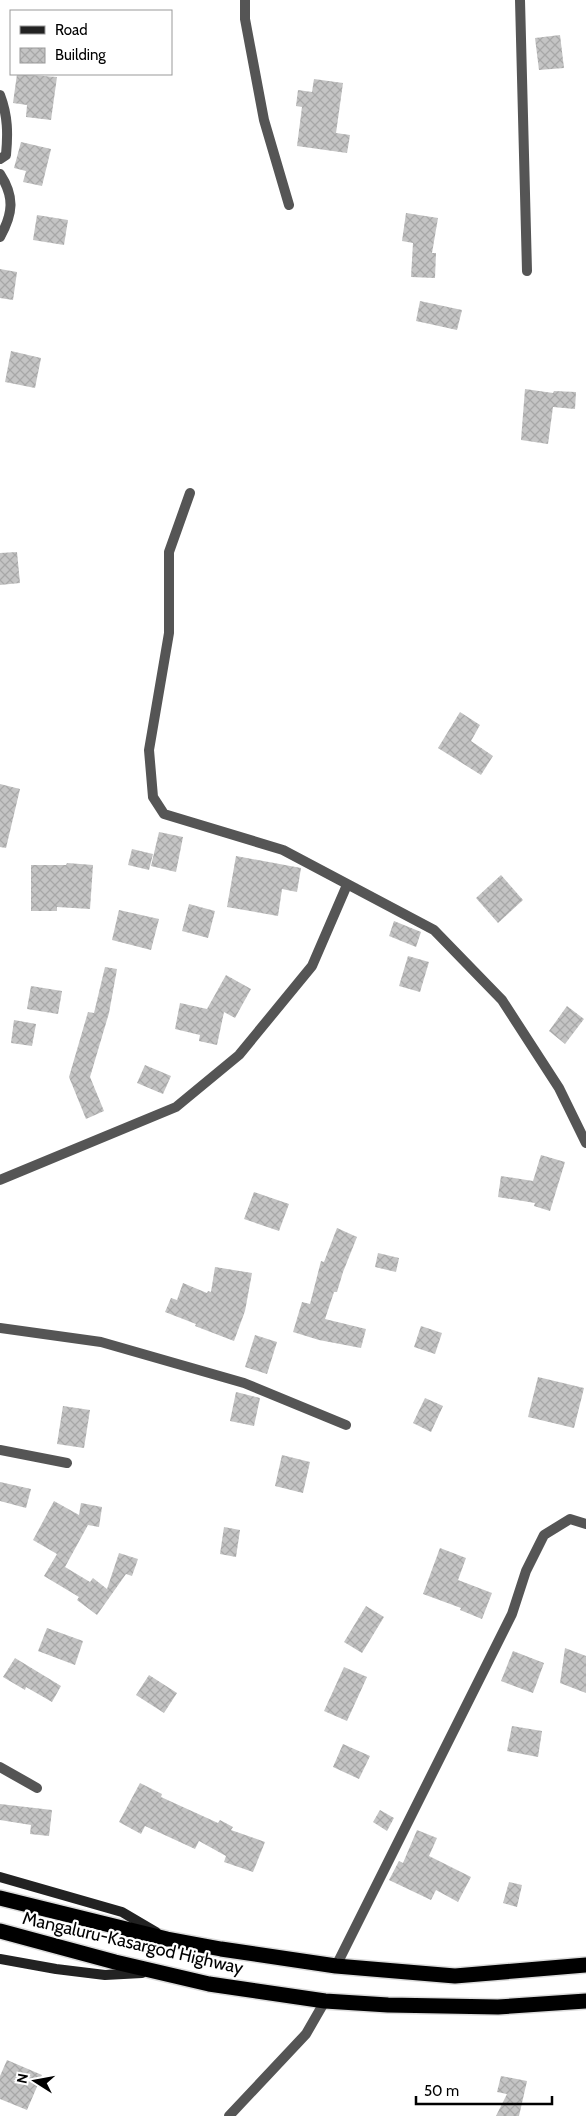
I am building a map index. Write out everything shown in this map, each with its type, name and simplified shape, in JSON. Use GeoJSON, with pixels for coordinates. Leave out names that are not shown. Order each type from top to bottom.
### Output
{"type":"FeatureCollection","features":[{"type":"Feature","properties":{"kind":"highway","name":"Mangaluru-Kasargod Highway"},"geometry":{"type":"LineString","coordinates":[[0,1898],[167,1939],[336,1966],[455,1976],[586,1965]]}},
{"type":"Feature","properties":{"kind":"highway","name":"Mangaluru-Kasargod Highway"},"geometry":{"type":"LineString","coordinates":[[0,1931],[210,1984],[325,2000],[388,2006],[498,2007],[586,2001]]}},
{"type":"Feature","properties":{"kind":"street"},"geometry":{"type":"LineString","coordinates":[[245,0],[245,19],[264,120],[289,205]]}},
{"type":"Feature","properties":{"kind":"street"},"geometry":{"type":"LineString","coordinates":[[520,0],[527,270]]}},
{"type":"Feature","properties":{"kind":"street"},"geometry":{"type":"LineString","coordinates":[[0,95],[6,110],[8,132],[6,155],[0,159]]}},
{"type":"Feature","properties":{"kind":"street"},"geometry":{"type":"LineString","coordinates":[[0,174],[6,184],[12,203],[0,237]]}},
{"type":"Feature","properties":{"kind":"street"},"geometry":{"type":"LineString","coordinates":[[190,493],[169,552],[169,633],[149,750],[153,797],[164,814],[283,850],[434,930],[502,1000],[559,1088],[586,1143]]}},
{"type":"Feature","properties":{"kind":"street"},"geometry":{"type":"LineString","coordinates":[[0,1180],[176,1107],[239,1055],[312,966],[347,885]]}},
{"type":"Feature","properties":{"kind":"street"},"geometry":{"type":"LineString","coordinates":[[0,1328],[101,1342],[244,1383],[346,1425]]}},
{"type":"Feature","properties":{"kind":"street"},"geometry":{"type":"LineString","coordinates":[[0,1450],[67,1463]]}},
{"type":"Feature","properties":{"kind":"street"},"geometry":{"type":"LineString","coordinates":[[336,1966],[512,1614],[526,1571],[544,1535],[570,1519],[586,1524]]}},
{"type":"Feature","properties":{"kind":"street"},"geometry":{"type":"LineString","coordinates":[[0,1768],[37,1788]]}},
{"type":"Feature","properties":{"kind":"street"},"geometry":{"type":"LineString","coordinates":[[0,1877],[122,1912],[167,1939]]}},
{"type":"Feature","properties":{"kind":"street"},"geometry":{"type":"LineString","coordinates":[[0,1959],[105,1975],[158,1972]]}},
{"type":"Feature","properties":{"kind":"street"},"geometry":{"type":"LineString","coordinates":[[229,2116],[306,2034],[325,2000]]}},
{"type":"Feature","properties":{"kind":"building"},"geometry":{"type":"Polygon","coordinates":[[[560,35],[564,68],[539,70],[535,38],[560,35]]]}},
{"type":"Feature","properties":{"kind":"building"},"geometry":{"type":"Polygon","coordinates":[[[17,75],[57,77],[51,120],[26,117],[27,105],[13,103],[17,75]]]}},
{"type":"Feature","properties":{"kind":"building"},"geometry":{"type":"Polygon","coordinates":[[[314,79],[343,83],[336,133],[350,135],[347,153],[297,146],[302,107],[296,106],[298,90],[312,92],[314,79]]]}},
{"type":"Feature","properties":{"kind":"building"},"geometry":{"type":"Polygon","coordinates":[[[21,142],[51,149],[42,186],[23,182],[26,171],[14,168],[21,142]]]}},
{"type":"Feature","properties":{"kind":"building"},"geometry":{"type":"Polygon","coordinates":[[[406,213],[438,218],[432,253],[436,253],[435,278],[411,277],[413,243],[402,241],[406,213]]]}},
{"type":"Feature","properties":{"kind":"building"},"geometry":{"type":"Polygon","coordinates":[[[37,215],[68,220],[64,245],[33,240],[37,215]]]}},
{"type":"Feature","properties":{"kind":"building"},"geometry":{"type":"Polygon","coordinates":[[[0,269],[17,272],[13,300],[0,298],[0,269]]]}},
{"type":"Feature","properties":{"kind":"building"},"geometry":{"type":"Polygon","coordinates":[[[420,301],[462,310],[457,330],[416,321],[420,301]]]}},
{"type":"Feature","properties":{"kind":"building"},"geometry":{"type":"Polygon","coordinates":[[[11,351],[41,358],[35,388],[5,382],[11,351]]]}},
{"type":"Feature","properties":{"kind":"building"},"geometry":{"type":"Polygon","coordinates":[[[525,389],[553,393],[554,391],[576,392],[575,409],[553,407],[548,444],[521,440],[525,389]]]}},
{"type":"Feature","properties":{"kind":"building"},"geometry":{"type":"Polygon","coordinates":[[[17,552],[20,583],[0,585],[0,553],[17,552]]]}},
{"type":"Feature","properties":{"kind":"building"},"geometry":{"type":"Polygon","coordinates":[[[460,712],[480,725],[471,741],[493,756],[481,775],[438,748],[460,712]]]}},
{"type":"Feature","properties":{"kind":"building"},"geometry":{"type":"Polygon","coordinates":[[[0,784],[20,789],[6,848],[0,847],[0,784]]]}},
{"type":"Feature","properties":{"kind":"building"},"geometry":{"type":"Polygon","coordinates":[[[159,832],[183,837],[176,872],[151,866],[159,832]]]}},
{"type":"Feature","properties":{"kind":"building"},"geometry":{"type":"Polygon","coordinates":[[[132,849],[153,854],[149,870],[128,865],[132,849]]]}},
{"type":"Feature","properties":{"kind":"building"},"geometry":{"type":"Polygon","coordinates":[[[236,856],[301,868],[297,892],[282,889],[278,916],[227,907],[236,856]]]}},
{"type":"Feature","properties":{"kind":"building"},"geometry":{"type":"Polygon","coordinates":[[[67,863],[93,865],[90,909],[57,907],[57,911],[31,911],[31,865],[66,865],[67,863]]]}},
{"type":"Feature","properties":{"kind":"building"},"geometry":{"type":"Polygon","coordinates":[[[501,875],[523,900],[498,923],[476,898],[501,875]]]}},
{"type":"Feature","properties":{"kind":"building"},"geometry":{"type":"Polygon","coordinates":[[[189,904],[215,911],[208,938],[182,931],[189,904]]]}},
{"type":"Feature","properties":{"kind":"building"},"geometry":{"type":"Polygon","coordinates":[[[119,910],[159,919],[151,950],[112,940],[119,910]]]}},
{"type":"Feature","properties":{"kind":"building"},"geometry":{"type":"Polygon","coordinates":[[[394,921],[421,932],[416,947],[389,936],[394,921]]]}},
{"type":"Feature","properties":{"kind":"building"},"geometry":{"type":"Polygon","coordinates":[[[408,956],[429,962],[420,992],[399,986],[408,956]]]}},
{"type":"Feature","properties":{"kind":"building"},"geometry":{"type":"Polygon","coordinates":[[[105,967],[117,969],[109,1013],[90,1077],[104,1111],[86,1119],[69,1077],[88,1012],[94,1013],[105,967]]]}},
{"type":"Feature","properties":{"kind":"building"},"geometry":{"type":"Polygon","coordinates":[[[226,975],[251,989],[235,1018],[224,1012],[217,1045],[199,1041],[200,1035],[175,1029],[180,1003],[207,1009],[226,975]]]}},
{"type":"Feature","properties":{"kind":"building"},"geometry":{"type":"Polygon","coordinates":[[[31,986],[62,991],[58,1014],[27,1009],[31,986]]]}},
{"type":"Feature","properties":{"kind":"building"},"geometry":{"type":"Polygon","coordinates":[[[567,1006],[584,1019],[565,1044],[549,1031],[567,1006]]]}},
{"type":"Feature","properties":{"kind":"building"},"geometry":{"type":"Polygon","coordinates":[[[14,1020],[36,1024],[32,1046],[11,1043],[14,1020]]]}},
{"type":"Feature","properties":{"kind":"building"},"geometry":{"type":"Polygon","coordinates":[[[145,1065],[171,1076],[163,1094],[137,1083],[145,1065]]]}},
{"type":"Feature","properties":{"kind":"building"},"geometry":{"type":"Polygon","coordinates":[[[541,1155],[565,1162],[550,1211],[534,1206],[535,1203],[498,1197],[501,1176],[533,1181],[541,1155]]]}},
{"type":"Feature","properties":{"kind":"building"},"geometry":{"type":"Polygon","coordinates":[[[254,1192],[289,1204],[279,1231],[244,1219],[254,1192]]]}},
{"type":"Feature","properties":{"kind":"building"},"geometry":{"type":"Polygon","coordinates":[[[337,1228],[357,1237],[325,1319],[366,1329],[361,1348],[319,1340],[293,1332],[302,1302],[310,1304],[321,1261],[324,1262],[337,1228]]]}},
{"type":"Feature","properties":{"kind":"building"},"geometry":{"type":"Polygon","coordinates":[[[378,1253],[399,1258],[396,1272],[375,1267],[378,1253]]]}},
{"type":"Feature","properties":{"kind":"building"},"geometry":{"type":"Polygon","coordinates":[[[215,1267],[252,1273],[245,1311],[234,1341],[165,1312],[171,1298],[177,1300],[183,1283],[207,1293],[208,1291],[211,1292],[215,1267]]]}},
{"type":"Feature","properties":{"kind":"building"},"geometry":{"type":"Polygon","coordinates":[[[421,1326],[442,1333],[435,1354],[414,1347],[421,1326]]]}},
{"type":"Feature","properties":{"kind":"building"},"geometry":{"type":"Polygon","coordinates":[[[255,1335],[277,1342],[267,1374],[245,1367],[255,1335]]]}},
{"type":"Feature","properties":{"kind":"building"},"geometry":{"type":"Polygon","coordinates":[[[538,1377],[584,1388],[574,1428],[528,1417],[538,1377]]]}},
{"type":"Feature","properties":{"kind":"building"},"geometry":{"type":"Polygon","coordinates":[[[236,1392],[260,1398],[254,1426],[230,1421],[236,1392]]]}},
{"type":"Feature","properties":{"kind":"building"},"geometry":{"type":"Polygon","coordinates":[[[425,1398],[443,1406],[431,1432],[413,1423],[425,1398]]]}},
{"type":"Feature","properties":{"kind":"building"},"geometry":{"type":"Polygon","coordinates":[[[63,1406],[90,1410],[84,1448],[57,1444],[63,1406]]]}},
{"type":"Feature","properties":{"kind":"building"},"geometry":{"type":"Polygon","coordinates":[[[282,1455],[310,1462],[303,1493],[275,1486],[282,1455]]]}},
{"type":"Feature","properties":{"kind":"building"},"geometry":{"type":"Polygon","coordinates":[[[0,1482],[31,1489],[26,1508],[0,1501],[0,1482]]]}},
{"type":"Feature","properties":{"kind":"building"},"geometry":{"type":"Polygon","coordinates":[[[54,1501],[79,1515],[81,1503],[102,1507],[99,1527],[88,1525],[65,1567],[90,1582],[93,1578],[107,1589],[119,1553],[138,1559],[132,1576],[126,1574],[97,1615],[77,1600],[79,1597],[44,1576],[57,1554],[33,1540],[54,1501]]]}},
{"type":"Feature","properties":{"kind":"building"},"geometry":{"type":"Polygon","coordinates":[[[224,1527],[240,1530],[236,1557],[220,1554],[224,1527]]]}},
{"type":"Feature","properties":{"kind":"building"},"geometry":{"type":"Polygon","coordinates":[[[440,1548],[466,1558],[458,1580],[492,1593],[482,1619],[460,1610],[461,1608],[423,1594],[440,1548]]]}},
{"type":"Feature","properties":{"kind":"building"},"geometry":{"type":"Polygon","coordinates":[[[366,1606],[384,1617],[362,1653],[344,1642],[366,1606]]]}},
{"type":"Feature","properties":{"kind":"building"},"geometry":{"type":"Polygon","coordinates":[[[47,1628],[83,1641],[75,1665],[38,1651],[47,1628]]]}},
{"type":"Feature","properties":{"kind":"building"},"geometry":{"type":"Polygon","coordinates":[[[565,1648],[586,1656],[586,1693],[560,1683],[565,1648]]]}},
{"type":"Feature","properties":{"kind":"building"},"geometry":{"type":"Polygon","coordinates":[[[513,1651],[544,1663],[533,1693],[501,1681],[513,1651]]]}},
{"type":"Feature","properties":{"kind":"building"},"geometry":{"type":"Polygon","coordinates":[[[15,1658],[61,1686],[52,1702],[26,1687],[25,1690],[3,1677],[15,1658]]]}},
{"type":"Feature","properties":{"kind":"building"},"geometry":{"type":"Polygon","coordinates":[[[344,1667],[367,1677],[347,1721],[324,1711],[344,1667]]]}},
{"type":"Feature","properties":{"kind":"building"},"geometry":{"type":"Polygon","coordinates":[[[149,1675],[177,1693],[164,1713],[136,1695],[149,1675]]]}},
{"type":"Feature","properties":{"kind":"building"},"geometry":{"type":"Polygon","coordinates":[[[512,1726],[542,1731],[538,1757],[507,1751],[512,1726]]]}},
{"type":"Feature","properties":{"kind":"building"},"geometry":{"type":"Polygon","coordinates":[[[343,1744],[370,1756],[359,1779],[333,1767],[343,1744]]]}},
{"type":"Feature","properties":{"kind":"building"},"geometry":{"type":"Polygon","coordinates":[[[140,1783],[162,1794],[161,1797],[218,1823],[220,1820],[233,1827],[231,1830],[265,1842],[253,1872],[224,1862],[226,1856],[199,1841],[195,1849],[145,1826],[141,1834],[119,1822],[140,1783]]]}},
{"type":"Feature","properties":{"kind":"building"},"geometry":{"type":"Polygon","coordinates":[[[0,1804],[52,1810],[49,1836],[30,1834],[31,1825],[0,1820],[0,1804]]]}},
{"type":"Feature","properties":{"kind":"building"},"geometry":{"type":"Polygon","coordinates":[[[380,1810],[394,1818],[387,1831],[373,1822],[380,1810]]]}},
{"type":"Feature","properties":{"kind":"building"},"geometry":{"type":"Polygon","coordinates":[[[417,1830],[437,1838],[429,1856],[471,1877],[458,1902],[436,1890],[431,1900],[389,1880],[399,1861],[403,1863],[417,1830]]]}},
{"type":"Feature","properties":{"kind":"building"},"geometry":{"type":"Polygon","coordinates":[[[509,1882],[522,1885],[517,1907],[503,1903],[509,1882]]]}},
{"type":"Feature","properties":{"kind":"building"},"geometry":{"type":"Polygon","coordinates":[[[7,2060],[42,2075],[27,2110],[0,2099],[0,2076],[7,2060]]]}},
{"type":"Feature","properties":{"kind":"building"},"geometry":{"type":"Polygon","coordinates":[[[501,2076],[527,2081],[519,2116],[496,2116],[507,2094],[497,2092],[501,2076]]]}}]}
